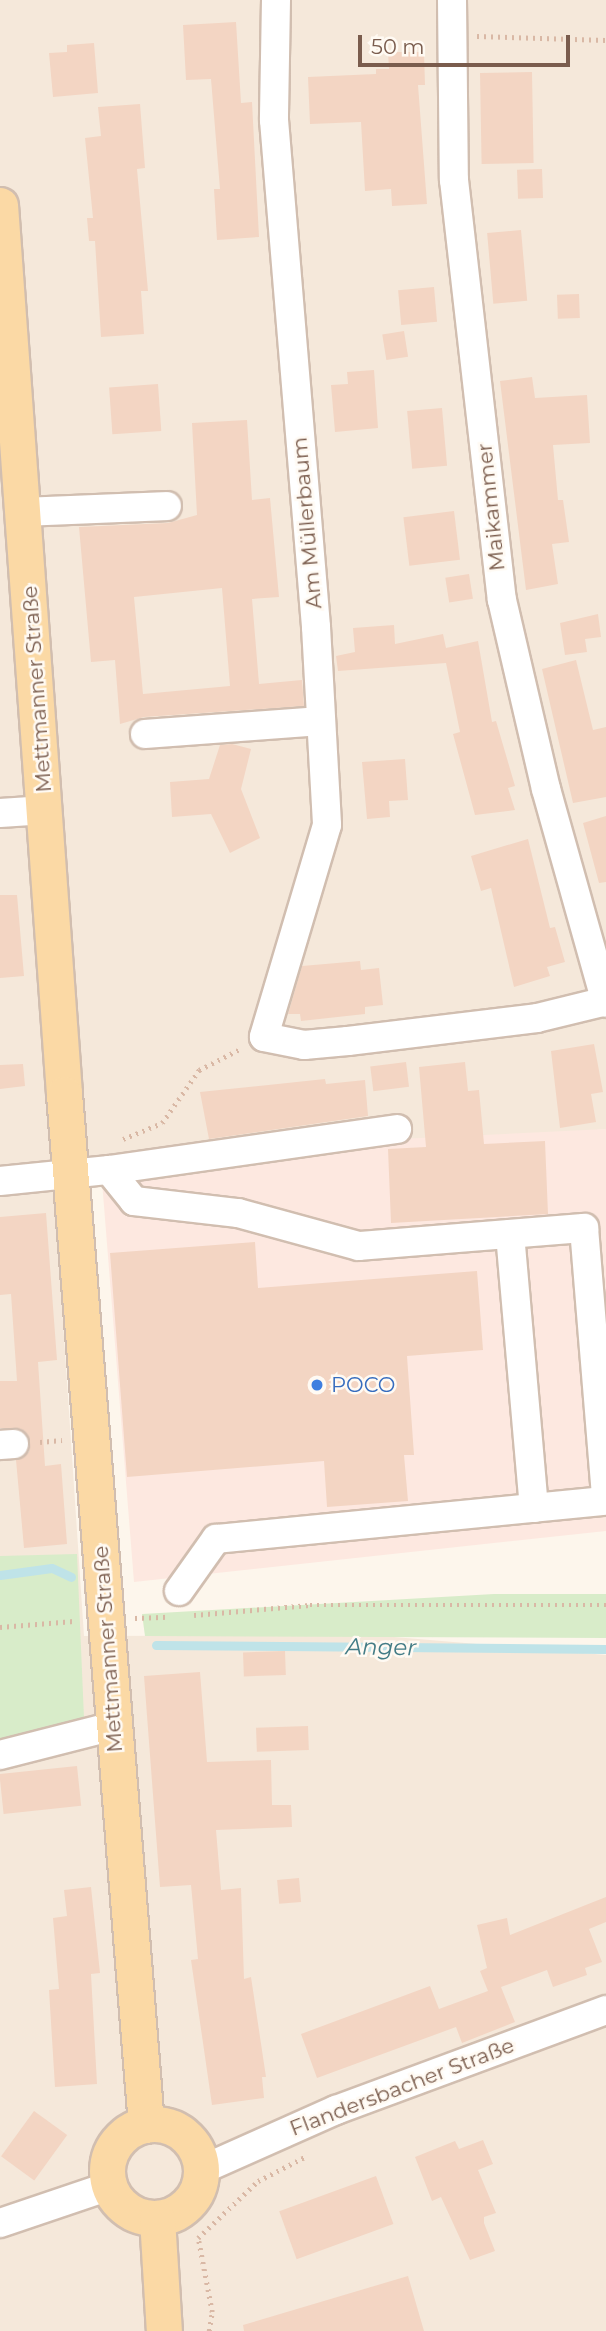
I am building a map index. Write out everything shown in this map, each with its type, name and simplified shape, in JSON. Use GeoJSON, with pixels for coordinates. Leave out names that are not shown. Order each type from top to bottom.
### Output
{"type":"FeatureCollection","features":[{"type":"Feature","properties":{"kind":"main road","name":"Mettmanner Straße"},"geometry":{"type":"LineString","coordinates":[[0,205],[16,500],[46,810],[91,1437],[146,2125]]}},
{"type":"Feature","properties":{"kind":"main road"},"geometry":{"type":"LineString","coordinates":[[146,2125],[162,2125],[183,2135],[198,2154],[201,2170],[188,2203],[157,2218],[124,2207],[109,2186],[107,2165],[118,2140],[146,2125]]}},
{"type":"Feature","properties":{"kind":"main road"},"geometry":{"type":"LineString","coordinates":[[157,2218],[164,2331]]}},
{"type":"Feature","properties":{"kind":"street","name":"Am Müllerbaum"},"geometry":{"type":"LineString","coordinates":[[264,1037],[327,825],[274,120],[276,0]]}},
{"type":"Feature","properties":{"kind":"street","name":"Maikammer"},"geometry":{"type":"LineString","coordinates":[[264,1037],[304,1045],[348,1041],[537,1018],[606,1002],[546,789],[502,600],[454,180],[452,0]]}},
{"type":"Feature","properties":{"kind":"street"},"geometry":{"type":"LineString","coordinates":[[16,500],[167,506]]}},
{"type":"Feature","properties":{"kind":"street"},"geometry":{"type":"LineString","coordinates":[[145,734],[321,721]]}},
{"type":"Feature","properties":{"kind":"street"},"geometry":{"type":"LineString","coordinates":[[0,813],[46,810]]}},
{"type":"Feature","properties":{"kind":"street"},"geometry":{"type":"LineString","coordinates":[[0,1181],[109,1170],[397,1129]]}},
{"type":"Feature","properties":{"kind":"street"},"geometry":{"type":"LineString","coordinates":[[109,1170],[134,1201],[237,1213],[359,1247],[584,1228],[606,1499],[216,1539],[179,1591]]}},
{"type":"Feature","properties":{"kind":"street"},"geometry":{"type":"LineString","coordinates":[[510,1234],[534,1508]]}},
{"type":"Feature","properties":{"kind":"street"},"geometry":{"type":"LineString","coordinates":[[0,1755],[114,1726]]}},
{"type":"Feature","properties":{"kind":"street","name":"Flandersbacher Straße"},"geometry":{"type":"LineString","coordinates":[[201,2170],[336,2110],[606,2010]]}},
{"type":"Feature","properties":{"kind":"street"},"geometry":{"type":"LineString","coordinates":[[0,2223],[109,2186]]}},
{"type":"Feature","properties":{"kind":"path"},"geometry":{"type":"LineString","coordinates":[[452,35],[606,40]]}},
{"type":"Feature","properties":{"kind":"path"},"geometry":{"type":"LineString","coordinates":[[181,1102],[199,1070],[264,1037]]}},
{"type":"Feature","properties":{"kind":"path"},"geometry":{"type":"LineString","coordinates":[[7,1445],[91,1437]]}},
{"type":"Feature","properties":{"kind":"path"},"geometry":{"type":"LineString","coordinates":[[0,1627],[107,1616],[141,1619],[310,1605],[606,1605]]}},
{"type":"Feature","properties":{"kind":"path"},"geometry":{"type":"LineString","coordinates":[[209,2331],[212,2312],[198,2238],[258,2181],[311,2154]]}},
{"type":"Feature","properties":{"kind":"shaded area"},"geometry":{"type":"Polygon","coordinates":[[[0,0],[606,0],[606,1129],[54,1187],[84,1636],[370,1635],[606,1655],[606,2331],[0,2331],[0,0]]]}},
{"type":"Feature","properties":{"kind":"shaded area"},"geometry":{"type":"Polygon","coordinates":[[[606,1129],[606,1531],[134,1582],[102,1181],[399,1139],[606,1129]]]}},
{"type":"Feature","properties":{"kind":"green space"},"geometry":{"type":"Polygon","coordinates":[[[77,1554],[84,1718],[0,1740],[0,1556],[77,1554]]]}},
{"type":"Feature","properties":{"kind":"green space"},"geometry":{"type":"Polygon","coordinates":[[[494,1594],[606,1594],[606,1638],[145,1636],[142,1614],[494,1594]]]}},
{"type":"Feature","properties":{"kind":"building"},"geometry":{"type":"Polygon","coordinates":[[[236,22],[241,103],[252,102],[259,237],[217,240],[214,189],[220,189],[211,79],[186,80],[183,25],[236,22]]]}},
{"type":"Feature","properties":{"kind":"building"},"geometry":{"type":"Polygon","coordinates":[[[94,43],[98,93],[53,97],[49,53],[67,52],[67,45],[94,43]]]}},
{"type":"Feature","properties":{"kind":"building"},"geometry":{"type":"Polygon","coordinates":[[[388,52],[424,52],[425,85],[418,85],[427,204],[392,206],[391,189],[365,191],[361,122],[310,124],[308,77],[376,74],[376,69],[389,69],[388,52]]]}},
{"type":"Feature","properties":{"kind":"building"},"geometry":{"type":"Polygon","coordinates":[[[532,72],[534,163],[482,164],[480,73],[532,72]]]}},
{"type":"Feature","properties":{"kind":"building"},"geometry":{"type":"Polygon","coordinates":[[[140,104],[145,168],[137,169],[148,291],[141,291],[144,334],[101,337],[95,241],[89,241],[87,218],[93,218],[85,138],[101,136],[98,107],[140,104]]]}},
{"type":"Feature","properties":{"kind":"building"},"geometry":{"type":"Polygon","coordinates":[[[542,169],[543,198],[518,199],[517,170],[542,169]]]}},
{"type":"Feature","properties":{"kind":"building"},"geometry":{"type":"Polygon","coordinates":[[[521,230],[527,301],[493,304],[487,233],[521,230]]]}},
{"type":"Feature","properties":{"kind":"building"},"geometry":{"type":"Polygon","coordinates":[[[434,287],[437,322],[401,325],[398,290],[434,287]]]}},
{"type":"Feature","properties":{"kind":"building"},"geometry":{"type":"Polygon","coordinates":[[[579,294],[580,318],[558,319],[557,295],[579,294]]]}},
{"type":"Feature","properties":{"kind":"building"},"geometry":{"type":"Polygon","coordinates":[[[404,331],[408,357],[386,360],[382,334],[404,331]]]}},
{"type":"Feature","properties":{"kind":"building"},"geometry":{"type":"Polygon","coordinates":[[[374,370],[378,428],[335,432],[331,385],[348,384],[347,372],[374,370]]]}},
{"type":"Feature","properties":{"kind":"building"},"geometry":{"type":"Polygon","coordinates":[[[532,377],[535,398],[587,395],[590,443],[553,445],[558,500],[563,500],[569,542],[552,544],[558,584],[526,590],[500,381],[532,377]]]}},
{"type":"Feature","properties":{"kind":"building"},"geometry":{"type":"Polygon","coordinates":[[[158,384],[161,431],[112,434],[109,387],[158,384]]]}},
{"type":"Feature","properties":{"kind":"building"},"geometry":{"type":"Polygon","coordinates":[[[442,408],[447,466],[412,469],[407,411],[442,408]]]}},
{"type":"Feature","properties":{"kind":"building"},"geometry":{"type":"Polygon","coordinates":[[[247,420],[252,500],[270,498],[279,597],[252,599],[259,684],[302,680],[304,706],[144,717],[120,724],[115,660],[91,662],[79,527],[168,523],[197,515],[192,423],[247,420]],[[222,588],[134,597],[143,694],[230,686],[222,588]]]}},
{"type":"Feature","properties":{"kind":"building"},"geometry":{"type":"Polygon","coordinates":[[[454,511],[460,560],[409,566],[403,517],[454,511]]]}},
{"type":"Feature","properties":{"kind":"building"},"geometry":{"type":"Polygon","coordinates":[[[469,574],[473,599],[449,602],[445,578],[469,574]]]}},
{"type":"Feature","properties":{"kind":"building"},"geometry":{"type":"Polygon","coordinates":[[[598,614],[601,637],[585,639],[587,652],[565,655],[560,623],[598,614]]]}},
{"type":"Feature","properties":{"kind":"building"},"geometry":{"type":"Polygon","coordinates":[[[394,625],[395,644],[443,634],[446,648],[478,641],[492,722],[496,721],[515,786],[508,788],[515,810],[475,815],[453,734],[460,732],[446,663],[338,671],[336,656],[355,652],[353,628],[394,625]]]}},
{"type":"Feature","properties":{"kind":"building"},"geometry":{"type":"Polygon","coordinates":[[[576,660],[593,730],[606,727],[606,797],[573,803],[542,669],[576,660]]]}},
{"type":"Feature","properties":{"kind":"building"},"geometry":{"type":"Polygon","coordinates":[[[232,744],[251,749],[241,789],[260,838],[230,853],[211,814],[172,817],[170,782],[209,779],[220,745],[232,744]]]}},
{"type":"Feature","properties":{"kind":"building"},"geometry":{"type":"Polygon","coordinates":[[[405,759],[408,800],[389,801],[390,817],[367,819],[362,762],[405,759]]]}},
{"type":"Feature","properties":{"kind":"building"},"geometry":{"type":"Polygon","coordinates":[[[606,816],[606,882],[599,883],[583,823],[606,816]]]}},
{"type":"Feature","properties":{"kind":"building"},"geometry":{"type":"Polygon","coordinates":[[[528,839],[550,928],[555,927],[565,962],[547,967],[550,976],[514,987],[491,888],[481,891],[471,856],[528,839]]]}},
{"type":"Feature","properties":{"kind":"building"},"geometry":{"type":"Polygon","coordinates":[[[0,895],[17,895],[24,976],[0,978],[0,895]]]}},
{"type":"Feature","properties":{"kind":"building"},"geometry":{"type":"Polygon","coordinates":[[[360,961],[361,970],[379,968],[383,1005],[365,1007],[365,1014],[301,1021],[300,1014],[288,1014],[302,966],[360,961]]]}},
{"type":"Feature","properties":{"kind":"building"},"geometry":{"type":"Polygon","coordinates":[[[594,1044],[603,1092],[591,1094],[596,1122],[560,1128],[551,1051],[594,1044]]]}},
{"type":"Feature","properties":{"kind":"building"},"geometry":{"type":"Polygon","coordinates":[[[406,1062],[409,1087],[373,1091],[370,1066],[406,1062]]]}},
{"type":"Feature","properties":{"kind":"building"},"geometry":{"type":"Polygon","coordinates":[[[465,1062],[468,1091],[479,1090],[484,1144],[545,1141],[548,1214],[391,1223],[388,1149],[426,1147],[419,1067],[465,1062]]]}},
{"type":"Feature","properties":{"kind":"building"},"geometry":{"type":"Polygon","coordinates":[[[23,1064],[25,1086],[0,1089],[0,1065],[23,1064]]]}},
{"type":"Feature","properties":{"kind":"building"},"geometry":{"type":"Polygon","coordinates":[[[325,1079],[326,1084],[365,1080],[368,1116],[209,1139],[200,1092],[325,1079]]]}},
{"type":"Feature","properties":{"kind":"building"},"geometry":{"type":"Polygon","coordinates":[[[46,1213],[57,1360],[38,1362],[45,1466],[61,1464],[67,1544],[24,1548],[16,1460],[29,1452],[30,1442],[21,1429],[0,1428],[0,1381],[17,1381],[11,1294],[0,1295],[0,1217],[46,1213]]]}},
{"type":"Feature","properties":{"kind":"building"},"geometry":{"type":"Polygon","coordinates":[[[255,1242],[258,1288],[477,1271],[483,1350],[407,1356],[414,1455],[404,1455],[408,1501],[327,1507],[324,1461],[127,1477],[110,1253],[255,1242]]]}},
{"type":"Feature","properties":{"kind":"building"},"geometry":{"type":"Polygon","coordinates":[[[285,1651],[286,1675],[244,1676],[243,1652],[285,1651]]]}},
{"type":"Feature","properties":{"kind":"building"},"geometry":{"type":"Polygon","coordinates":[[[200,1672],[207,1762],[271,1760],[272,1805],[291,1805],[292,1827],[216,1830],[221,1890],[241,1888],[244,1979],[251,1977],[266,2077],[262,2077],[264,2098],[212,2105],[191,1960],[198,1959],[191,1885],[160,1887],[144,1676],[200,1672]]]}},
{"type":"Feature","properties":{"kind":"building"},"geometry":{"type":"Polygon","coordinates":[[[308,1726],[309,1750],[257,1752],[256,1728],[308,1726]]]}},
{"type":"Feature","properties":{"kind":"building"},"geometry":{"type":"Polygon","coordinates":[[[77,1766],[81,1806],[4,1814],[0,1774],[77,1766]]]}},
{"type":"Feature","properties":{"kind":"building"},"geometry":{"type":"Polygon","coordinates":[[[299,1878],[301,1902],[279,1904],[277,1880],[299,1878]]]}},
{"type":"Feature","properties":{"kind":"building"},"geometry":{"type":"Polygon","coordinates":[[[91,1887],[100,1973],[91,1974],[97,2084],[55,2087],[49,1990],[59,1989],[53,1918],[67,1916],[64,1890],[91,1887]]]}},
{"type":"Feature","properties":{"kind":"building"},"geometry":{"type":"Polygon","coordinates":[[[606,1897],[606,1922],[589,1929],[602,1962],[585,1968],[587,1975],[553,1987],[547,1970],[501,1987],[515,2022],[462,2043],[456,2027],[317,2078],[301,2034],[430,1986],[439,2009],[488,1991],[480,1971],[487,1968],[477,1925],[507,1918],[510,1935],[606,1897]]]}},
{"type":"Feature","properties":{"kind":"building"},"geometry":{"type":"Polygon","coordinates":[[[34,2111],[67,2135],[34,2180],[1,2156],[34,2111]]]}},
{"type":"Feature","properties":{"kind":"building"},"geometry":{"type":"Polygon","coordinates":[[[483,2140],[493,2164],[478,2170],[496,2213],[484,2217],[495,2251],[470,2260],[441,2197],[432,2201],[415,2157],[455,2141],[459,2149],[483,2140]]]}},
{"type":"Feature","properties":{"kind":"building"},"geometry":{"type":"Polygon","coordinates":[[[376,2176],[393,2224],[297,2259],[279,2211],[376,2176]]]}},
{"type":"Feature","properties":{"kind":"building"},"geometry":{"type":"Polygon","coordinates":[[[408,2276],[424,2331],[244,2331],[243,2325],[408,2276]]]}},
{"type":"Feature","properties":{"kind":"waterway","name":"Anger"},"geometry":{"type":"LineString","coordinates":[[0,1575],[52,1568],[71,1577]]}},
{"type":"Feature","properties":{"kind":"waterway","name":"Anger"},"geometry":{"type":"LineString","coordinates":[[156,1645],[606,1649]]}},
{"type":"Feature","properties":{"kind":"place","name":"POCO"},"geometry":{"type":"Point","coordinates":[317,1385]}}]}
